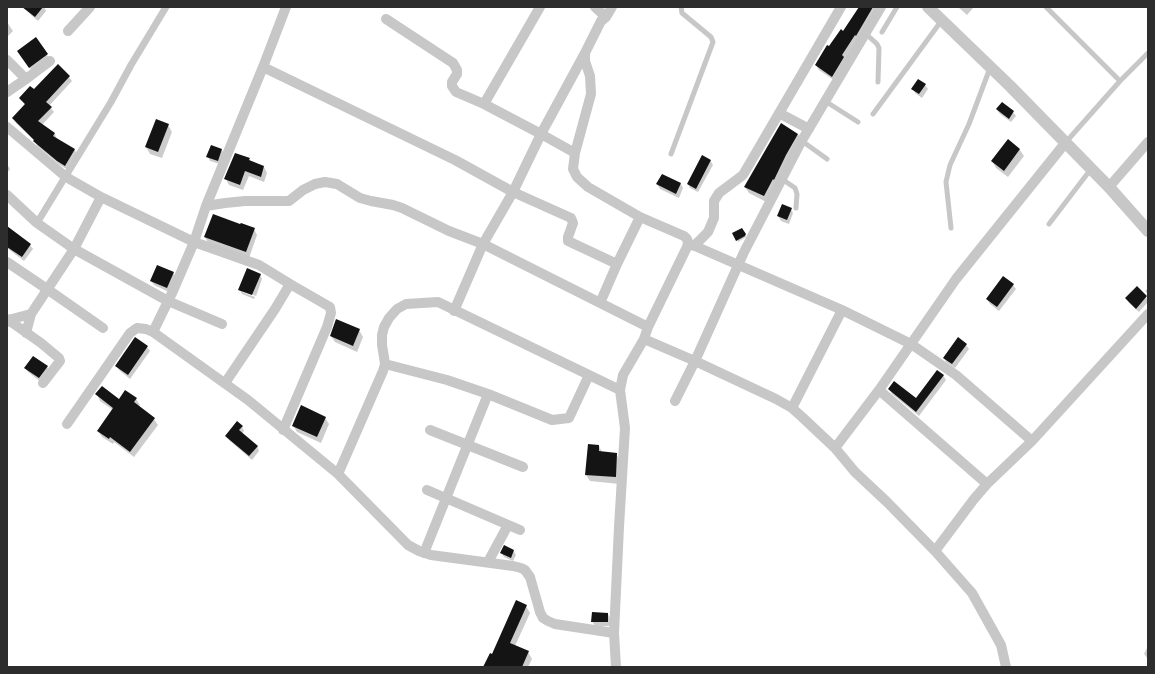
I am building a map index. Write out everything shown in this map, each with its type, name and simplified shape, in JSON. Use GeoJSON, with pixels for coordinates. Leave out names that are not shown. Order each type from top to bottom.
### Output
{"type":"FeatureCollection","features":[{"type":"Feature","properties":{"kind":"street"},"geometry":{"type":"LineString","coordinates":[[68,31],[90,7]]}},
{"type":"Feature","properties":{"kind":"street"},"geometry":{"type":"LineString","coordinates":[[37,224],[111,102],[131,65],[166,7]]}},
{"type":"Feature","properties":{"kind":"street"},"geometry":{"type":"LineString","coordinates":[[153,332],[194,242],[206,206],[286,7]]}},
{"type":"Feature","properties":{"kind":"street"},"geometry":{"type":"LineString","coordinates":[[484,104],[540,7]]}},
{"type":"Feature","properties":{"kind":"street"},"geometry":{"type":"LineString","coordinates":[[595,7],[606,17]]}},
{"type":"Feature","properties":{"kind":"street"},"geometry":{"type":"LineString","coordinates":[[454,311],[483,244],[513,192],[541,134],[601,21],[606,17],[612,7]]}},
{"type":"Feature","properties":{"kind":"street"},"geometry":{"type":"LineString","coordinates":[[616,667],[614,632],[618,527],[625,428],[620,390],[623,374],[644,339],[648,327],[687,247],[708,232],[714,218],[714,201],[720,193],[743,175],[841,7]]}},
{"type":"Feature","properties":{"kind":"street"},"geometry":{"type":"LineString","coordinates":[[675,401],[695,361],[737,265],[809,128],[881,7]]}},
{"type":"Feature","properties":{"kind":"street"},"geometry":{"type":"LineString","coordinates":[[928,7],[1066,142],[1148,231]]}},
{"type":"Feature","properties":{"kind":"street"},"geometry":{"type":"LineString","coordinates":[[386,20],[456,67],[457,74],[452,82],[453,89],[456,92],[484,104],[575,153]]}},
{"type":"Feature","properties":{"kind":"street"},"geometry":{"type":"LineString","coordinates":[[584,53],[590,76],[591,94],[575,153],[573,169],[577,177],[588,187],[640,217],[684,236],[691,245],[842,310],[911,344],[956,375],[1032,441]]}},
{"type":"Feature","properties":{"kind":"street"},"geometry":{"type":"LineString","coordinates":[[7,60],[26,79]]}},
{"type":"Feature","properties":{"kind":"street"},"geometry":{"type":"LineString","coordinates":[[7,92],[50,61]]}},
{"type":"Feature","properties":{"kind":"street"},"geometry":{"type":"LineString","coordinates":[[263,67],[455,160],[513,192],[571,218],[573,223],[568,236],[568,241],[617,264]]}},
{"type":"Feature","properties":{"kind":"street"},"geometry":{"type":"LineString","coordinates":[[779,113],[809,128]]}},
{"type":"Feature","properties":{"kind":"street"},"geometry":{"type":"LineString","coordinates":[[7,127],[66,177],[101,197],[194,242],[259,265],[330,307],[331,313],[327,327],[283,430]]}},
{"type":"Feature","properties":{"kind":"street"},"geometry":{"type":"LineString","coordinates":[[835,448],[879,390],[956,279],[1066,142]]}},
{"type":"Feature","properties":{"kind":"street"},"geometry":{"type":"LineString","coordinates":[[1109,187],[1148,142]]}},
{"type":"Feature","properties":{"kind":"street"},"geometry":{"type":"LineString","coordinates":[[206,206],[245,201],[289,201],[303,190],[315,184],[325,182],[337,184],[360,198],[371,202],[393,205],[402,208],[449,231],[483,244],[648,327]]}},
{"type":"Feature","properties":{"kind":"street"},"geometry":{"type":"LineString","coordinates":[[7,195],[37,224],[74,249],[168,301],[222,324]]}},
{"type":"Feature","properties":{"kind":"street"},"geometry":{"type":"LineString","coordinates":[[26,333],[30,314],[74,249],[101,197]]}},
{"type":"Feature","properties":{"kind":"street"},"geometry":{"type":"LineString","coordinates":[[600,303],[640,217]]}},
{"type":"Feature","properties":{"kind":"street"},"geometry":{"type":"LineString","coordinates":[[7,262],[103,328]]}},
{"type":"Feature","properties":{"kind":"street"},"geometry":{"type":"LineString","coordinates":[[225,383],[290,284]]}},
{"type":"Feature","properties":{"kind":"street"},"geometry":{"type":"LineString","coordinates":[[338,474],[383,371],[385,364],[382,346],[384,327],[389,318],[397,309],[406,304],[438,302],[620,390]]}},
{"type":"Feature","properties":{"kind":"street"},"geometry":{"type":"LineString","coordinates":[[792,408],[842,310]]}},
{"type":"Feature","properties":{"kind":"street"},"geometry":{"type":"LineString","coordinates":[[7,320],[30,314]]}},
{"type":"Feature","properties":{"kind":"street"},"geometry":{"type":"LineString","coordinates":[[935,551],[987,484],[1032,441],[1148,314]]}},
{"type":"Feature","properties":{"kind":"street"},"geometry":{"type":"LineString","coordinates":[[7,320],[41,343],[59,358],[60,361],[43,383]]}},
{"type":"Feature","properties":{"kind":"street"},"geometry":{"type":"LineString","coordinates":[[67,424],[133,330],[141,328],[153,332],[270,417],[283,430],[338,474],[408,545],[419,552],[431,555],[488,562],[513,566],[525,570],[530,577],[543,618],[555,624],[614,632]]}},
{"type":"Feature","properties":{"kind":"street"},"geometry":{"type":"LineString","coordinates":[[644,339],[695,361],[792,408],[835,448],[855,472],[888,502],[935,551],[972,593],[1001,645],[1006,667]]}},
{"type":"Feature","properties":{"kind":"street"},"geometry":{"type":"LineString","coordinates":[[385,364],[447,380],[488,394],[552,420],[569,418],[589,375]]}},
{"type":"Feature","properties":{"kind":"street"},"geometry":{"type":"LineString","coordinates":[[879,390],[987,484]]}},
{"type":"Feature","properties":{"kind":"street"},"geometry":{"type":"LineString","coordinates":[[424,553],[488,394]]}},
{"type":"Feature","properties":{"kind":"street"},"geometry":{"type":"LineString","coordinates":[[430,430],[523,467]]}},
{"type":"Feature","properties":{"kind":"street"},"geometry":{"type":"LineString","coordinates":[[427,490],[520,530]]}},
{"type":"Feature","properties":{"kind":"street"},"geometry":{"type":"LineString","coordinates":[[488,562],[508,525]]}},
{"type":"Feature","properties":{"kind":"lane"},"geometry":{"type":"LineString","coordinates":[[671,154],[713,42],[711,37],[682,13],[681,7]]}},
{"type":"Feature","properties":{"kind":"lane"},"geometry":{"type":"LineString","coordinates":[[882,32],[897,7]]}},
{"type":"Feature","properties":{"kind":"lane"},"geometry":{"type":"LineString","coordinates":[[1046,7],[1120,81]]}},
{"type":"Feature","properties":{"kind":"lane"},"geometry":{"type":"LineString","coordinates":[[873,114],[942,20]]}},
{"type":"Feature","properties":{"kind":"lane"},"geometry":{"type":"LineString","coordinates":[[866,34],[878,44],[878,82]]}},
{"type":"Feature","properties":{"kind":"lane"},"geometry":{"type":"LineString","coordinates":[[1066,142],[1120,81],[1148,53]]}},
{"type":"Feature","properties":{"kind":"lane"},"geometry":{"type":"LineString","coordinates":[[951,228],[946,182],[950,165],[990,67]]}},
{"type":"Feature","properties":{"kind":"lane"},"geometry":{"type":"LineString","coordinates":[[825,101],[858,122]]}},
{"type":"Feature","properties":{"kind":"lane"},"geometry":{"type":"LineString","coordinates":[[802,141],[827,159]]}},
{"type":"Feature","properties":{"kind":"lane"},"geometry":{"type":"LineString","coordinates":[[1049,224],[1091,168]]}},
{"type":"Feature","properties":{"kind":"lane"},"geometry":{"type":"LineString","coordinates":[[782,179],[795,188],[797,194],[796,208]]}},
{"type":"Feature","properties":{"kind":"building"},"geometry":{"type":"Polygon","coordinates":[[[22,7],[43,7],[35,17],[22,7]]]}},
{"type":"Feature","properties":{"kind":"building"},"geometry":{"type":"Polygon","coordinates":[[[859,7],[873,7],[856,36],[855,35],[842,55],[844,57],[832,77],[815,65],[827,45],[829,46],[841,29],[843,31],[859,7]]]}},
{"type":"Feature","properties":{"kind":"building"},"geometry":{"type":"Polygon","coordinates":[[[36,37],[48,54],[29,68],[17,51],[36,37]]]}},
{"type":"Feature","properties":{"kind":"building"},"geometry":{"type":"Polygon","coordinates":[[[58,64],[70,76],[46,102],[52,107],[38,121],[55,133],[53,136],[75,149],[65,166],[33,141],[34,140],[12,118],[25,104],[19,98],[30,86],[34,89],[58,64]]]}},
{"type":"Feature","properties":{"kind":"building"},"geometry":{"type":"Polygon","coordinates":[[[918,79],[926,84],[919,94],[911,89],[918,79]]]}},
{"type":"Feature","properties":{"kind":"building"},"geometry":{"type":"Polygon","coordinates":[[[1002,102],[1014,111],[1009,119],[996,109],[1002,102]]]}},
{"type":"Feature","properties":{"kind":"building"},"geometry":{"type":"Polygon","coordinates":[[[156,119],[169,124],[158,152],[145,147],[156,119]]]}},
{"type":"Feature","properties":{"kind":"building"},"geometry":{"type":"Polygon","coordinates":[[[781,123],[798,134],[764,196],[744,187],[781,123]]]}},
{"type":"Feature","properties":{"kind":"building"},"geometry":{"type":"Polygon","coordinates":[[[1008,139],[1020,149],[1004,171],[991,161],[1008,139]]]}},
{"type":"Feature","properties":{"kind":"building"},"geometry":{"type":"Polygon","coordinates":[[[211,145],[222,149],[218,161],[206,157],[211,145]]]}},
{"type":"Feature","properties":{"kind":"building"},"geometry":{"type":"Polygon","coordinates":[[[235,153],[250,158],[249,160],[264,166],[261,177],[245,171],[240,185],[224,179],[235,153]]]}},
{"type":"Feature","properties":{"kind":"building"},"geometry":{"type":"Polygon","coordinates":[[[702,155],[711,160],[696,189],[687,184],[702,155]]]}},
{"type":"Feature","properties":{"kind":"building"},"geometry":{"type":"Polygon","coordinates":[[[662,174],[681,183],[676,194],[656,184],[662,174]]]}},
{"type":"Feature","properties":{"kind":"building"},"geometry":{"type":"Polygon","coordinates":[[[782,204],[792,208],[787,220],[777,216],[782,204]]]}},
{"type":"Feature","properties":{"kind":"building"},"geometry":{"type":"Polygon","coordinates":[[[213,214],[255,228],[246,252],[204,237],[213,214]]]}},
{"type":"Feature","properties":{"kind":"building"},"geometry":{"type":"Polygon","coordinates":[[[7,226],[31,244],[22,257],[7,247],[7,226]]]}},
{"type":"Feature","properties":{"kind":"building"},"geometry":{"type":"Polygon","coordinates":[[[742,228],[746,234],[736,241],[732,233],[742,228]]]}},
{"type":"Feature","properties":{"kind":"building"},"geometry":{"type":"Polygon","coordinates":[[[157,265],[174,272],[167,288],[150,281],[157,265]]]}},
{"type":"Feature","properties":{"kind":"building"},"geometry":{"type":"Polygon","coordinates":[[[247,268],[261,274],[252,295],[238,290],[247,268]]]}},
{"type":"Feature","properties":{"kind":"building"},"geometry":{"type":"Polygon","coordinates":[[[1003,276],[1014,284],[997,307],[986,299],[1003,276]]]}},
{"type":"Feature","properties":{"kind":"building"},"geometry":{"type":"Polygon","coordinates":[[[1137,286],[1147,296],[1136,309],[1125,298],[1137,286]]]}},
{"type":"Feature","properties":{"kind":"building"},"geometry":{"type":"Polygon","coordinates":[[[336,319],[360,329],[353,346],[330,336],[336,319]]]}},
{"type":"Feature","properties":{"kind":"building"},"geometry":{"type":"Polygon","coordinates":[[[135,337],[148,346],[128,375],[115,366],[135,337]]]}},
{"type":"Feature","properties":{"kind":"building"},"geometry":{"type":"Polygon","coordinates":[[[958,337],[967,344],[952,364],[943,358],[958,337]]]}},
{"type":"Feature","properties":{"kind":"building"},"geometry":{"type":"Polygon","coordinates":[[[33,356],[48,366],[39,378],[24,368],[33,356]]]}},
{"type":"Feature","properties":{"kind":"building"},"geometry":{"type":"Polygon","coordinates":[[[937,370],[944,375],[916,412],[888,389],[894,381],[916,398],[937,370]]]}},
{"type":"Feature","properties":{"kind":"building"},"geometry":{"type":"Polygon","coordinates":[[[102,386],[119,399],[125,390],[137,398],[134,402],[155,418],[130,452],[110,437],[109,439],[97,431],[113,408],[95,394],[102,386]]]}},
{"type":"Feature","properties":{"kind":"building"},"geometry":{"type":"Polygon","coordinates":[[[301,405],[326,417],[317,437],[292,426],[301,405]]]}},
{"type":"Feature","properties":{"kind":"building"},"geometry":{"type":"Polygon","coordinates":[[[237,421],[243,426],[239,430],[258,446],[249,456],[225,436],[237,421]]]}},
{"type":"Feature","properties":{"kind":"building"},"geometry":{"type":"Polygon","coordinates":[[[588,444],[599,445],[599,451],[617,453],[616,477],[585,475],[588,444]]]}},
{"type":"Feature","properties":{"kind":"building"},"geometry":{"type":"Polygon","coordinates":[[[504,545],[514,550],[511,558],[500,553],[504,545]]]}},
{"type":"Feature","properties":{"kind":"building"},"geometry":{"type":"Polygon","coordinates":[[[516,600],[527,605],[510,643],[529,651],[522,667],[483,667],[490,653],[492,654],[516,600]]]}},
{"type":"Feature","properties":{"kind":"building"},"geometry":{"type":"Polygon","coordinates":[[[592,612],[608,613],[608,622],[591,622],[592,612]]]}}]}
